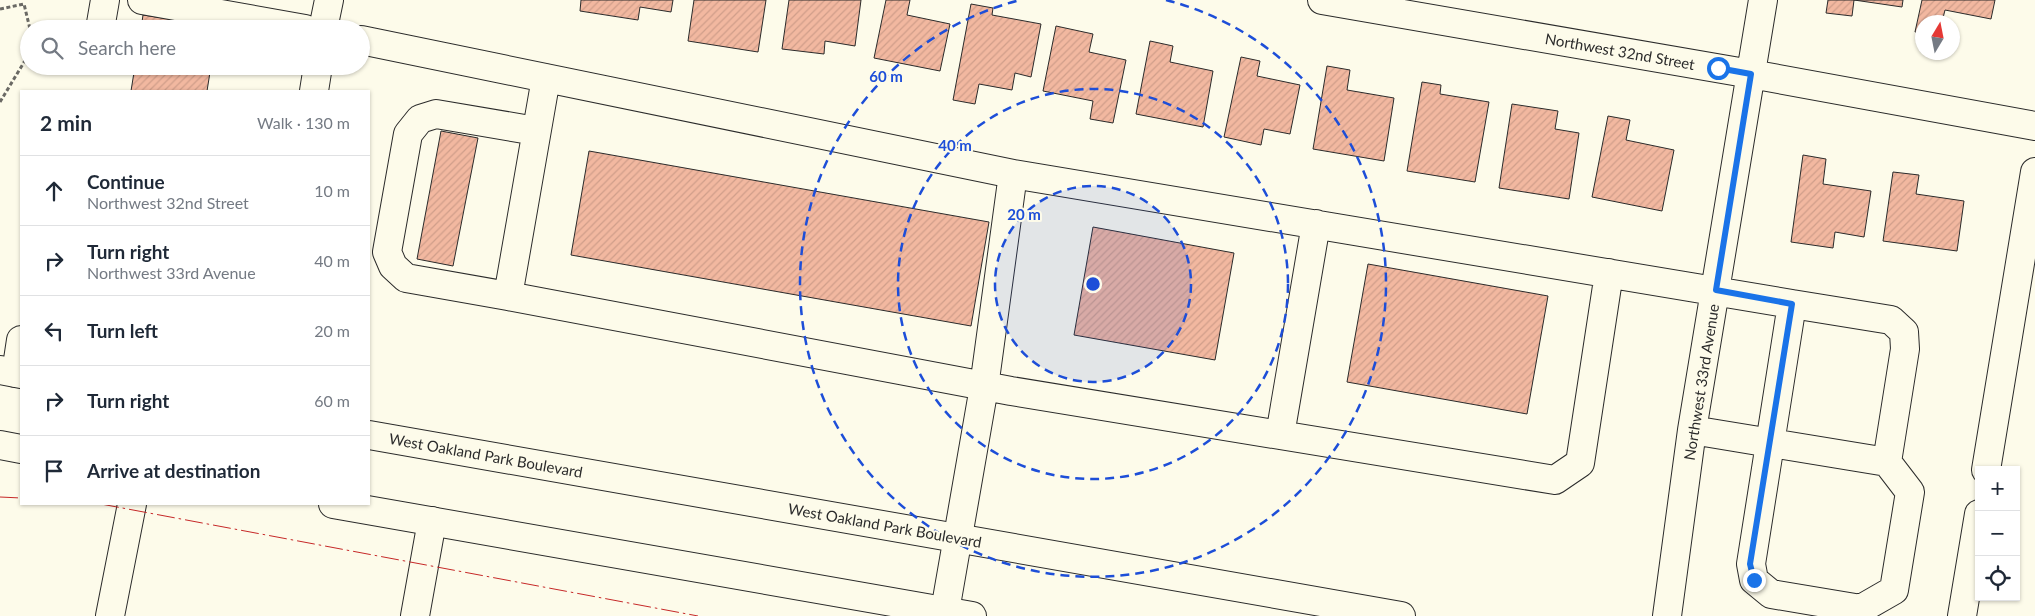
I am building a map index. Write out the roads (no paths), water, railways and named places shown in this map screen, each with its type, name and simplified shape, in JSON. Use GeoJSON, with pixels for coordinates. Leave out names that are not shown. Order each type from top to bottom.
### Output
{"type":"FeatureCollection","features":[{"type":"Feature","properties":{"kind":"street"},"geometry":{"type":"LineString","coordinates":[[102,20],[105,0]]}},
{"type":"Feature","properties":{"kind":"street"},"geometry":{"type":"LineString","coordinates":[[142,0],[255,20]]}},
{"type":"Feature","properties":{"kind":"street"},"geometry":{"type":"LineString","coordinates":[[325,20],[329,0]]}},
{"type":"Feature","properties":{"kind":"street","name":"Northwest 32nd Street"},"geometry":{"type":"LineString","coordinates":[[1322,0],[1751,74],[2035,126]]}},
{"type":"Feature","properties":{"kind":"street","name":"Northwest 33rd Avenue"},"geometry":{"type":"LineString","coordinates":[[1667,616],[1692,430],[1763,0]]}},
{"type":"Feature","properties":{"kind":"street"},"geometry":{"type":"LineString","coordinates":[[370,42],[1013,174],[1891,320],[1904,332],[1905,349],[1887,462]]}},
{"type":"Feature","properties":{"kind":"street"},"geometry":{"type":"LineString","coordinates":[[314,90],[317,75]]}},
{"type":"Feature","properties":{"kind":"street"},"geometry":{"type":"LineString","coordinates":[[508,296],[546,78]]}},
{"type":"Feature","properties":{"kind":"street"},"geometry":{"type":"LineString","coordinates":[[536,131],[436,114],[420,119],[408,134],[387,252],[393,266],[406,278],[984,387],[1555,480],[1580,463],[1609,273]]}},
{"type":"Feature","properties":{"kind":"street"},"geometry":{"type":"LineString","coordinates":[[1987,466],[2035,172]]}},
{"type":"Feature","properties":{"kind":"street"},"geometry":{"type":"LineString","coordinates":[[945,611],[984,387],[1013,174]]}},
{"type":"Feature","properties":{"kind":"street"},"geometry":{"type":"LineString","coordinates":[[1280,435],[1316,224]]}},
{"type":"Feature","properties":{"kind":"street"},"geometry":{"type":"LineString","coordinates":[[1692,430],[1770,443],[1887,462],[1910,492],[1894,590],[1861,609],[1770,594],[1754,580],[1750,564],[1770,443],[1792,304]]}},
{"type":"Feature","properties":{"kind":"street"},"geometry":{"type":"LineString","coordinates":[[12,372],[20,344]]}},
{"type":"Feature","properties":{"kind":"street","name":"West Oakland Park Boulevard"},"geometry":{"type":"LineString","coordinates":[[370,435],[1401,616]]}},
{"type":"Feature","properties":{"kind":"street"},"geometry":{"type":"LineString","coordinates":[[0,446],[20,449]]}},
{"type":"Feature","properties":{"kind":"street"},"geometry":{"type":"LineString","coordinates":[[110,616],[132,505]]}},
{"type":"Feature","properties":{"kind":"street"},"geometry":{"type":"LineString","coordinates":[[339,505],[972,616]]}},
{"type":"Feature","properties":{"kind":"street"},"geometry":{"type":"LineString","coordinates":[[415,616],[432,521]]}},
{"type":"Feature","properties":{"kind":"street"},"geometry":{"type":"LineString","coordinates":[[1962,616],[1975,538]]}}]}
